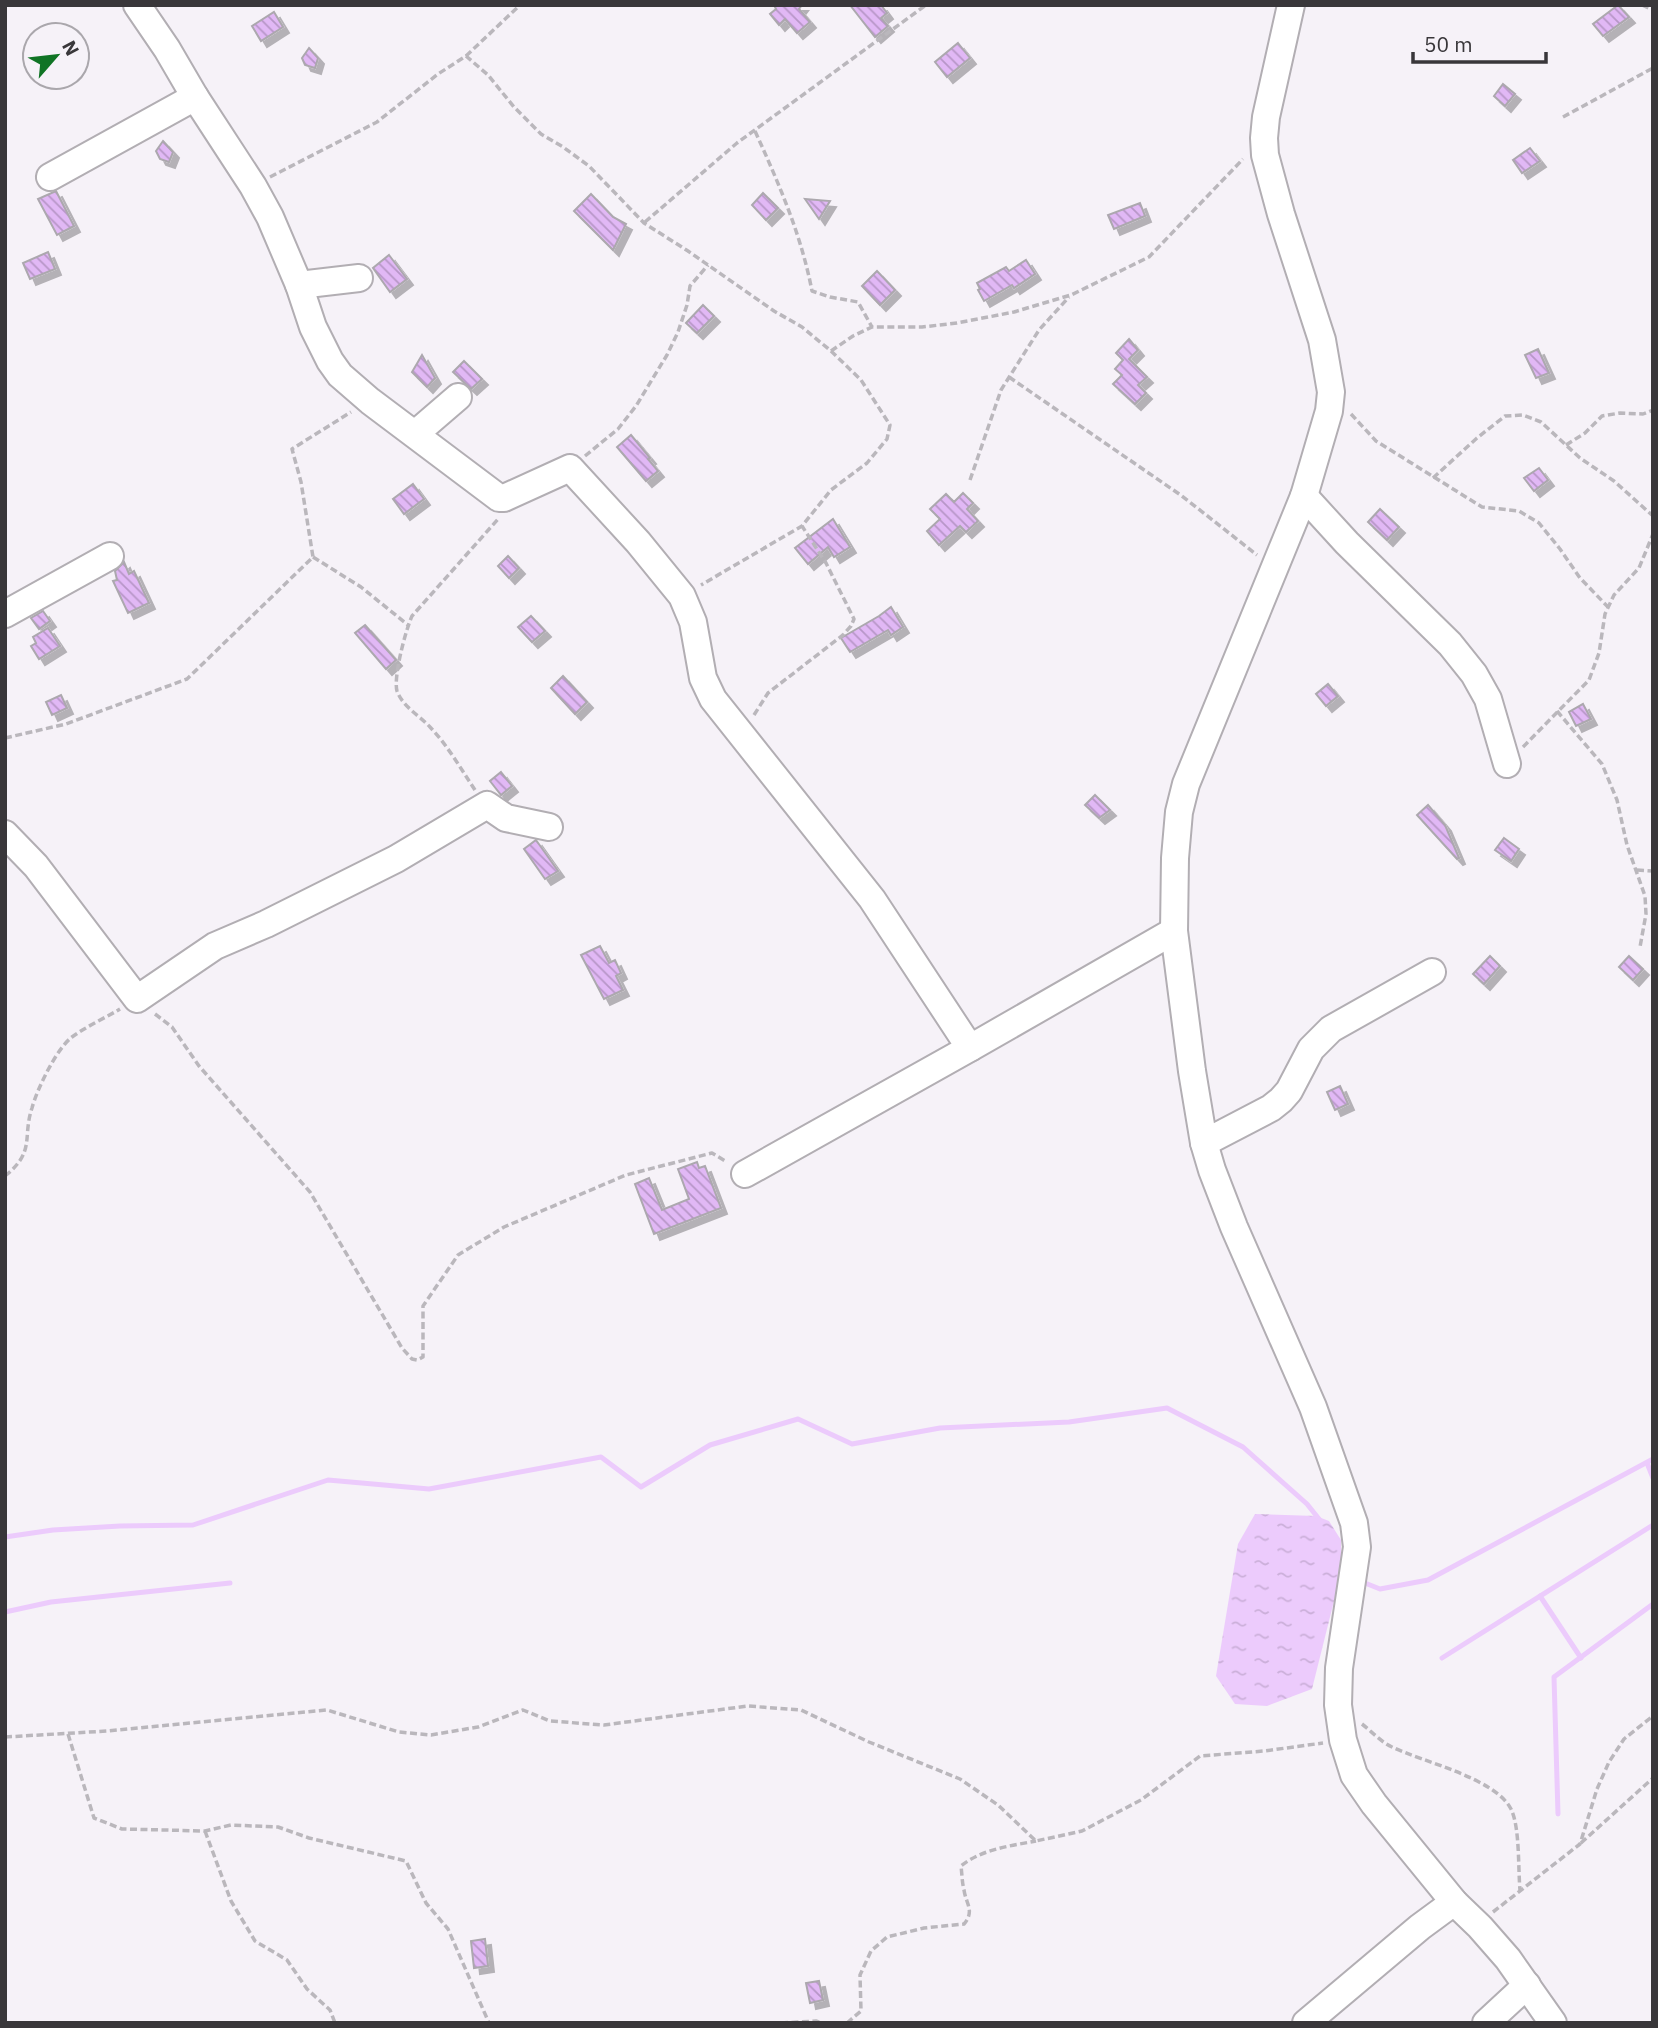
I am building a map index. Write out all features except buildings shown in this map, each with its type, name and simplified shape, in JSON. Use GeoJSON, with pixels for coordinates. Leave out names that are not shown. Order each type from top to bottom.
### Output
{"type":"FeatureCollection","features":[{"type":"Feature","properties":{"kind":"street"},"geometry":{"type":"LineString","coordinates":[[137,5],[253,186],[299,285],[313,327],[340,375],[370,401],[499,498],[570,468],[638,542],[682,596],[693,622],[703,678],[713,699],[872,899],[971,1048]]}},
{"type":"Feature","properties":{"kind":"street"},"geometry":{"type":"LineString","coordinates":[[1291,5],[1266,117],[1265,155],[1322,340],[1331,392],[1329,411],[1304,496],[1186,784],[1179,812],[1174,931],[1192,1071],[1204,1143],[1212,1170],[1234,1227],[1313,1407],[1354,1523],[1357,1547],[1339,1668],[1338,1705],[1343,1740],[1354,1775],[1374,1804],[1454,1902],[1480,1927],[1527,1985],[1553,2023]]}},
{"type":"Feature","properties":{"kind":"street"},"geometry":{"type":"LineString","coordinates":[[50,177],[195,97]]}},
{"type":"Feature","properties":{"kind":"street"},"geometry":{"type":"LineString","coordinates":[[299,285],[359,278]]}},
{"type":"Feature","properties":{"kind":"street"},"geometry":{"type":"LineString","coordinates":[[415,434],[458,397]]}},
{"type":"Feature","properties":{"kind":"street"},"geometry":{"type":"LineString","coordinates":[[1304,496],[1443,637],[1474,674],[1488,699],[1507,764]]}},
{"type":"Feature","properties":{"kind":"street"},"geometry":{"type":"LineString","coordinates":[[5,614],[110,556]]}},
{"type":"Feature","properties":{"kind":"street"},"geometry":{"type":"LineString","coordinates":[[5,834],[36,866],[137,999],[215,946],[267,924],[396,859],[487,805],[506,818],[549,827]]}},
{"type":"Feature","properties":{"kind":"street"},"geometry":{"type":"LineString","coordinates":[[745,1174],[1174,931]]}},
{"type":"Feature","properties":{"kind":"street"},"geometry":{"type":"LineString","coordinates":[[1204,1143],[1271,1108],[1281,1100],[1289,1091],[1311,1049],[1331,1029],[1432,972]]}},
{"type":"Feature","properties":{"kind":"street"},"geometry":{"type":"LineString","coordinates":[[1306,2023],[1420,1927],[1454,1902]]}},
{"type":"Feature","properties":{"kind":"street"},"geometry":{"type":"LineString","coordinates":[[1486,2023],[1527,1985]]}},
{"type":"Feature","properties":{"kind":"path"},"geometry":{"type":"LineString","coordinates":[[253,186],[377,122],[438,74],[466,56],[520,5]]}},
{"type":"Feature","properties":{"kind":"path"},"geometry":{"type":"LineString","coordinates":[[644,223],[737,143],[926,5]]}},
{"type":"Feature","properties":{"kind":"path"},"geometry":{"type":"LineString","coordinates":[[1642,5],[1653,10]]}},
{"type":"Feature","properties":{"kind":"path"},"geometry":{"type":"LineString","coordinates":[[466,56],[488,75],[541,134],[589,166],[644,223],[802,327],[831,351],[861,380],[890,425],[887,439],[867,463],[831,490],[802,527],[682,596]]}},
{"type":"Feature","properties":{"kind":"path"},"geometry":{"type":"LineString","coordinates":[[1563,117],[1653,68]]}},
{"type":"Feature","properties":{"kind":"path"},"geometry":{"type":"LineString","coordinates":[[755,131],[797,230],[806,256],[812,291],[858,302],[872,327]]}},
{"type":"Feature","properties":{"kind":"path"},"geometry":{"type":"LineString","coordinates":[[831,351],[872,327],[922,327],[1014,312],[1071,295],[1149,257],[1264,138]]}},
{"type":"Feature","properties":{"kind":"path"},"geometry":{"type":"LineString","coordinates":[[570,468],[618,429],[636,406],[678,332],[690,286],[708,265]]}},
{"type":"Feature","properties":{"kind":"path"},"geometry":{"type":"LineString","coordinates":[[970,480],[1001,390],[1039,330],[1071,295]]}},
{"type":"Feature","properties":{"kind":"path"},"geometry":{"type":"LineString","coordinates":[[1009,377],[1182,496],[1275,570]]}},
{"type":"Feature","properties":{"kind":"path"},"geometry":{"type":"LineString","coordinates":[[1331,392],[1376,441],[1433,478],[1482,507],[1519,511],[1539,523],[1580,578],[1608,607]]}},
{"type":"Feature","properties":{"kind":"path"},"geometry":{"type":"LineString","coordinates":[[370,401],[292,449],[302,481],[313,557],[361,587],[408,625]]}},
{"type":"Feature","properties":{"kind":"path"},"geometry":{"type":"LineString","coordinates":[[1566,445],[1585,433],[1602,416],[1620,413],[1643,414],[1653,410]]}},
{"type":"Feature","properties":{"kind":"path"},"geometry":{"type":"LineString","coordinates":[[1433,478],[1504,416],[1523,415],[1541,422],[1580,458],[1614,481],[1653,516]]}},
{"type":"Feature","properties":{"kind":"path"},"geometry":{"type":"LineString","coordinates":[[487,805],[430,726],[406,706],[397,691],[396,679],[412,616],[499,518],[499,498]]}},
{"type":"Feature","properties":{"kind":"path"},"geometry":{"type":"LineString","coordinates":[[741,734],[768,694],[844,635],[854,619],[827,563],[802,527]]}},
{"type":"Feature","properties":{"kind":"path"},"geometry":{"type":"LineString","coordinates":[[1507,764],[1589,680],[1599,653],[1608,607],[1614,595],[1639,568],[1653,534]]}},
{"type":"Feature","properties":{"kind":"path"},"geometry":{"type":"LineString","coordinates":[[5,738],[66,724],[187,679],[313,557]]}},
{"type":"Feature","properties":{"kind":"path"},"geometry":{"type":"LineString","coordinates":[[1557,711],[1602,764],[1617,800],[1627,845],[1645,896],[1646,914],[1640,947]]}},
{"type":"Feature","properties":{"kind":"path"},"geometry":{"type":"LineString","coordinates":[[1637,870],[1653,871]]}},
{"type":"Feature","properties":{"kind":"path"},"geometry":{"type":"LineString","coordinates":[[5,1176],[17,1167],[28,1145],[31,1109],[48,1070],[70,1038],[137,999],[172,1027],[199,1066],[310,1192],[402,1348],[412,1359],[417,1360],[423,1357],[423,1306],[458,1255],[504,1227],[626,1175],[712,1153],[745,1174]]}},
{"type":"Feature","properties":{"kind":"path"},"geometry":{"type":"LineString","coordinates":[[1338,1705],[1390,1746],[1464,1775],[1500,1795],[1510,1808],[1515,1822],[1520,1890]]}},
{"type":"Feature","properties":{"kind":"path"},"geometry":{"type":"LineString","coordinates":[[5,1737],[68,1734],[327,1710],[399,1732],[431,1735],[478,1727],[523,1710],[550,1721],[604,1725],[748,1706],[801,1710],[869,1742],[960,1779],[998,1805],[1036,1841]]}},
{"type":"Feature","properties":{"kind":"path"},"geometry":{"type":"LineString","coordinates":[[1580,1844],[1597,1789],[1609,1762],[1624,1739],[1653,1716]]}},
{"type":"Feature","properties":{"kind":"path"},"geometry":{"type":"LineString","coordinates":[[68,1734],[94,1818],[122,1829],[205,1831],[231,1825],[278,1827],[309,1838],[406,1861],[426,1903],[448,1929],[489,2023]]}},
{"type":"Feature","properties":{"kind":"path"},"geometry":{"type":"LineString","coordinates":[[847,2023],[861,2011],[860,1975],[872,1951],[887,1937],[924,1928],[964,1924],[970,1918],[971,1908],[964,1894],[961,1866],[971,1857],[1082,1830],[1141,1800],[1200,1756],[1264,1751],[1343,1740]]}},
{"type":"Feature","properties":{"kind":"path"},"geometry":{"type":"LineString","coordinates":[[1480,1927],[1500,1905],[1580,1844],[1653,1778]]}},
{"type":"Feature","properties":{"kind":"path"},"geometry":{"type":"LineString","coordinates":[[205,1831],[230,1901],[256,1941],[287,1960],[307,1989],[330,2010],[335,2023]]}},
{"type":"Feature","properties":{"kind":"path"},"geometry":{"type":"LineString","coordinates":[[781,2023],[822,2023]]}},
{"type":"Feature","properties":{"kind":"water"},"geometry":{"type":"Polygon","coordinates":[[[1255,1514],[1316,1516],[1329,1521],[1341,1540],[1341,1573],[1312,1689],[1267,1706],[1235,1704],[1216,1676],[1238,1544],[1255,1514]]]}},
{"type":"Feature","properties":{"kind":"waterway"},"geometry":{"type":"LineString","coordinates":[[5,1537],[53,1530],[193,1525],[328,1480],[429,1489],[601,1457],[641,1487],[710,1445],[798,1419],[852,1444],[940,1428],[1069,1422],[1167,1408],[1243,1447],[1307,1504],[1319,1519]]}},
{"type":"Feature","properties":{"kind":"waterway"},"geometry":{"type":"LineString","coordinates":[[1360,1581],[1380,1589],[1428,1580],[1653,1459]]}},
{"type":"Feature","properties":{"kind":"waterway"},"geometry":{"type":"LineString","coordinates":[[1647,1463],[1653,1478]]}},
{"type":"Feature","properties":{"kind":"waterway"},"geometry":{"type":"LineString","coordinates":[[1442,1658],[1653,1525]]}},
{"type":"Feature","properties":{"kind":"waterway"},"geometry":{"type":"LineString","coordinates":[[5,1612],[51,1602],[230,1583]]}},
{"type":"Feature","properties":{"kind":"waterway"},"geometry":{"type":"LineString","coordinates":[[1540,1596],[1581,1658]]}},
{"type":"Feature","properties":{"kind":"waterway"},"geometry":{"type":"LineString","coordinates":[[1558,1814],[1554,1677],[1653,1604]]}}]}
